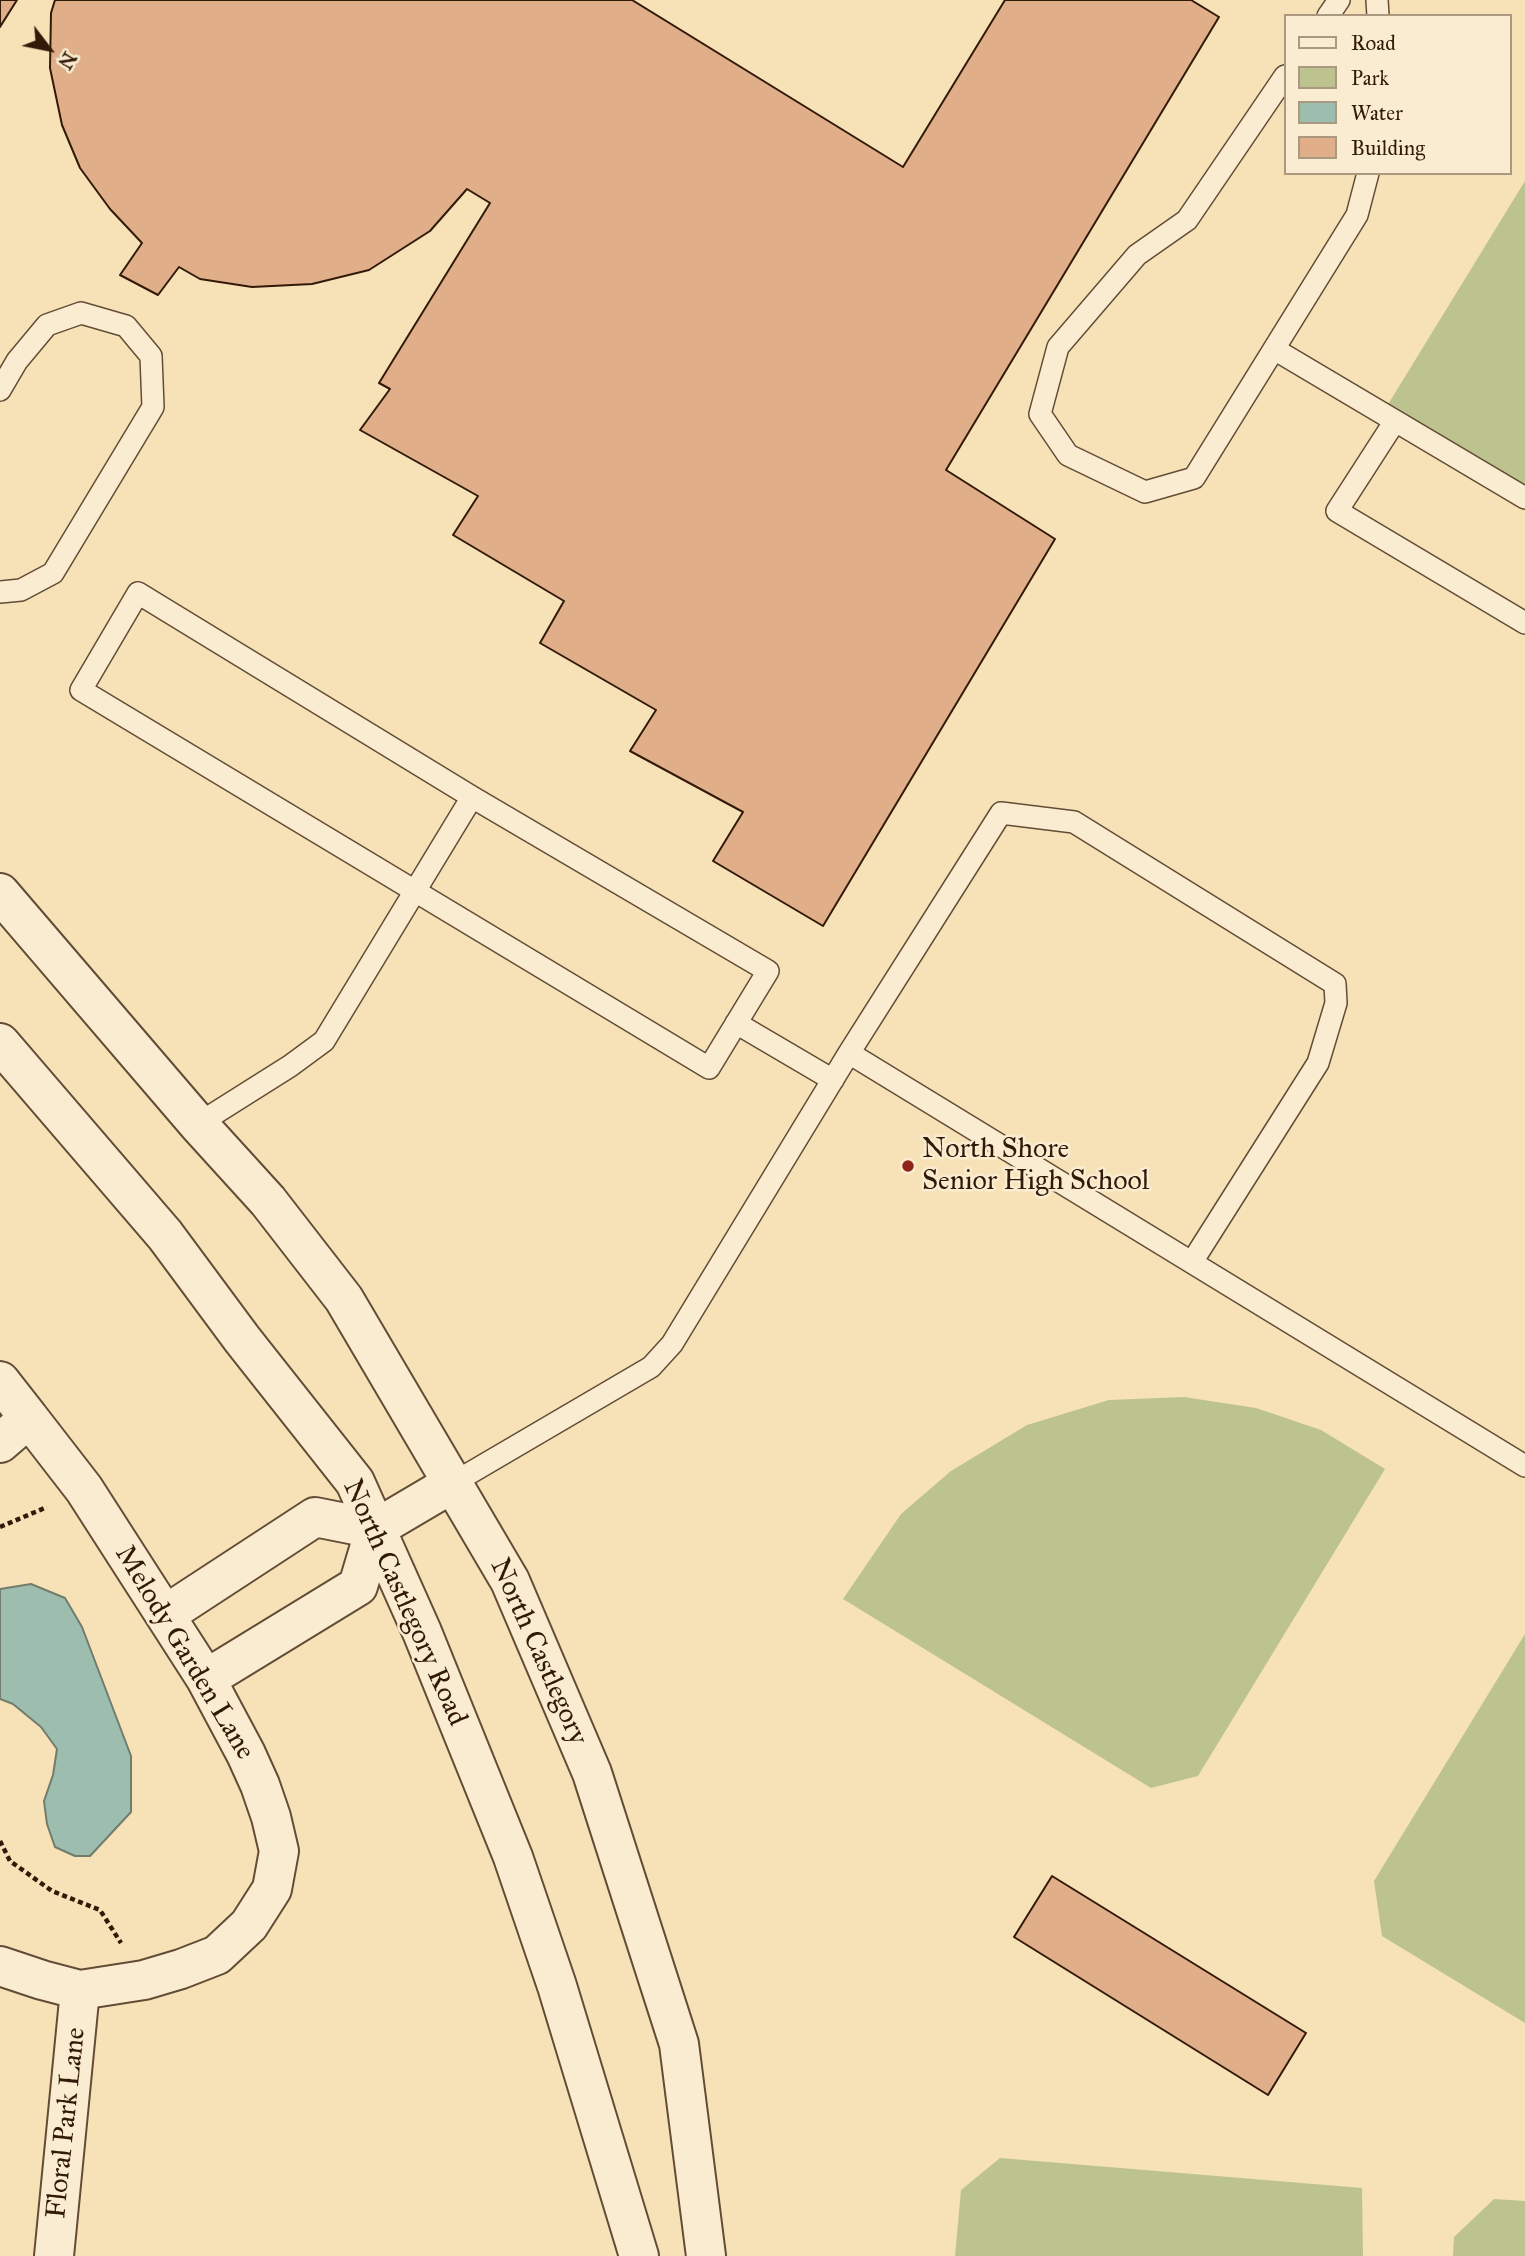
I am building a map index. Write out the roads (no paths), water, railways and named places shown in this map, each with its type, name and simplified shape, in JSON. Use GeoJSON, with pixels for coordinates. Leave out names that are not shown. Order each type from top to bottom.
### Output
{"type":"FeatureCollection","features":[{"type":"Feature","properties":{"kind":"street"},"geometry":{"type":"LineString","coordinates":[[0,893],[198,1124]]}},
{"type":"Feature","properties":{"kind":"street","name":"North Castlegory Road"},"geometry":{"type":"LineString","coordinates":[[0,1043],[165,1235],[242,1339],[355,1482],[422,1632],[513,1857],[557,1986],[639,2256]]}},
{"type":"Feature","properties":{"kind":"street","name":"North Castlegory"},"geometry":{"type":"LineString","coordinates":[[198,1124],[268,1201],[344,1299],[510,1581],[592,1773],[679,2044],[706,2256]]}},
{"type":"Feature","properties":{"kind":"street","name":"Melody Garden Lane"},"geometry":{"type":"LineString","coordinates":[[0,1381],[84,1489],[206,1679],[246,1755],[271,1817],[279,1851],[272,1889],[249,1925],[217,1955],[144,1980],[80,1990],[0,1966]]}},
{"type":"Feature","properties":{"kind":"street"},"geometry":{"type":"LineString","coordinates":[[0,1443],[29,1418]]}},
{"type":"Feature","properties":{"kind":"street"},"geometry":{"type":"LineString","coordinates":[[165,1615],[314,1517],[375,1529],[453,1483]]}},
{"type":"Feature","properties":{"kind":"street"},"geometry":{"type":"LineString","coordinates":[[206,1679],[358,1586],[375,1529]]}},
{"type":"Feature","properties":{"kind":"street","name":"Floral Park Lane"},"geometry":{"type":"LineString","coordinates":[[54,2256],[80,1990]]}},
{"type":"Feature","properties":{"kind":"lane"},"geometry":{"type":"LineString","coordinates":[[1284,77],[1187,220],[1137,255],[1058,347],[1040,414],[1068,455],[1145,492],[1194,478],[1357,215],[1367,175]]}},
{"type":"Feature","properties":{"kind":"lane"},"geometry":{"type":"LineString","coordinates":[[0,390],[17,361],[47,325],[81,313],[126,326],[151,356],[153,407],[53,573],[21,590],[0,592]]}},
{"type":"Feature","properties":{"kind":"lane"},"geometry":{"type":"LineString","coordinates":[[1273,349],[1525,498]]}},
{"type":"Feature","properties":{"kind":"lane"},"geometry":{"type":"LineString","coordinates":[[1395,421],[1337,511],[1525,623]]}},
{"type":"Feature","properties":{"kind":"lane"},"geometry":{"type":"LineString","coordinates":[[138,593],[472,797],[768,971],[709,1068],[81,690],[138,593]]}},
{"type":"Feature","properties":{"kind":"lane"},"geometry":{"type":"LineString","coordinates":[[198,1124],[290,1066],[324,1041],[472,797]]}},
{"type":"Feature","properties":{"kind":"lane"},"geometry":{"type":"LineString","coordinates":[[453,1483],[651,1367],[672,1344],[849,1054],[1001,813],[1074,822],[1335,984],[1336,1003],[1318,1063],[1192,1262]]}},
{"type":"Feature","properties":{"kind":"lane"},"geometry":{"type":"LineString","coordinates":[[736,1023],[833,1080]]}},
{"type":"Feature","properties":{"kind":"lane"},"geometry":{"type":"LineString","coordinates":[[849,1054],[1525,1466]]}},
{"type":"Feature","properties":{"kind":"water"},"geometry":{"type":"Polygon","coordinates":[[[31,1584],[65,1598],[82,1627],[131,1756],[131,1812],[90,1856],[75,1856],[55,1847],[47,1824],[44,1801],[53,1775],[57,1749],[41,1727],[13,1704],[0,1699],[0,1589],[31,1584]]]}},
{"type":"Feature","properties":{"kind":"place","name":"North Shore Senior High School"},"geometry":{"type":"Point","coordinates":[908,1166]}}]}
